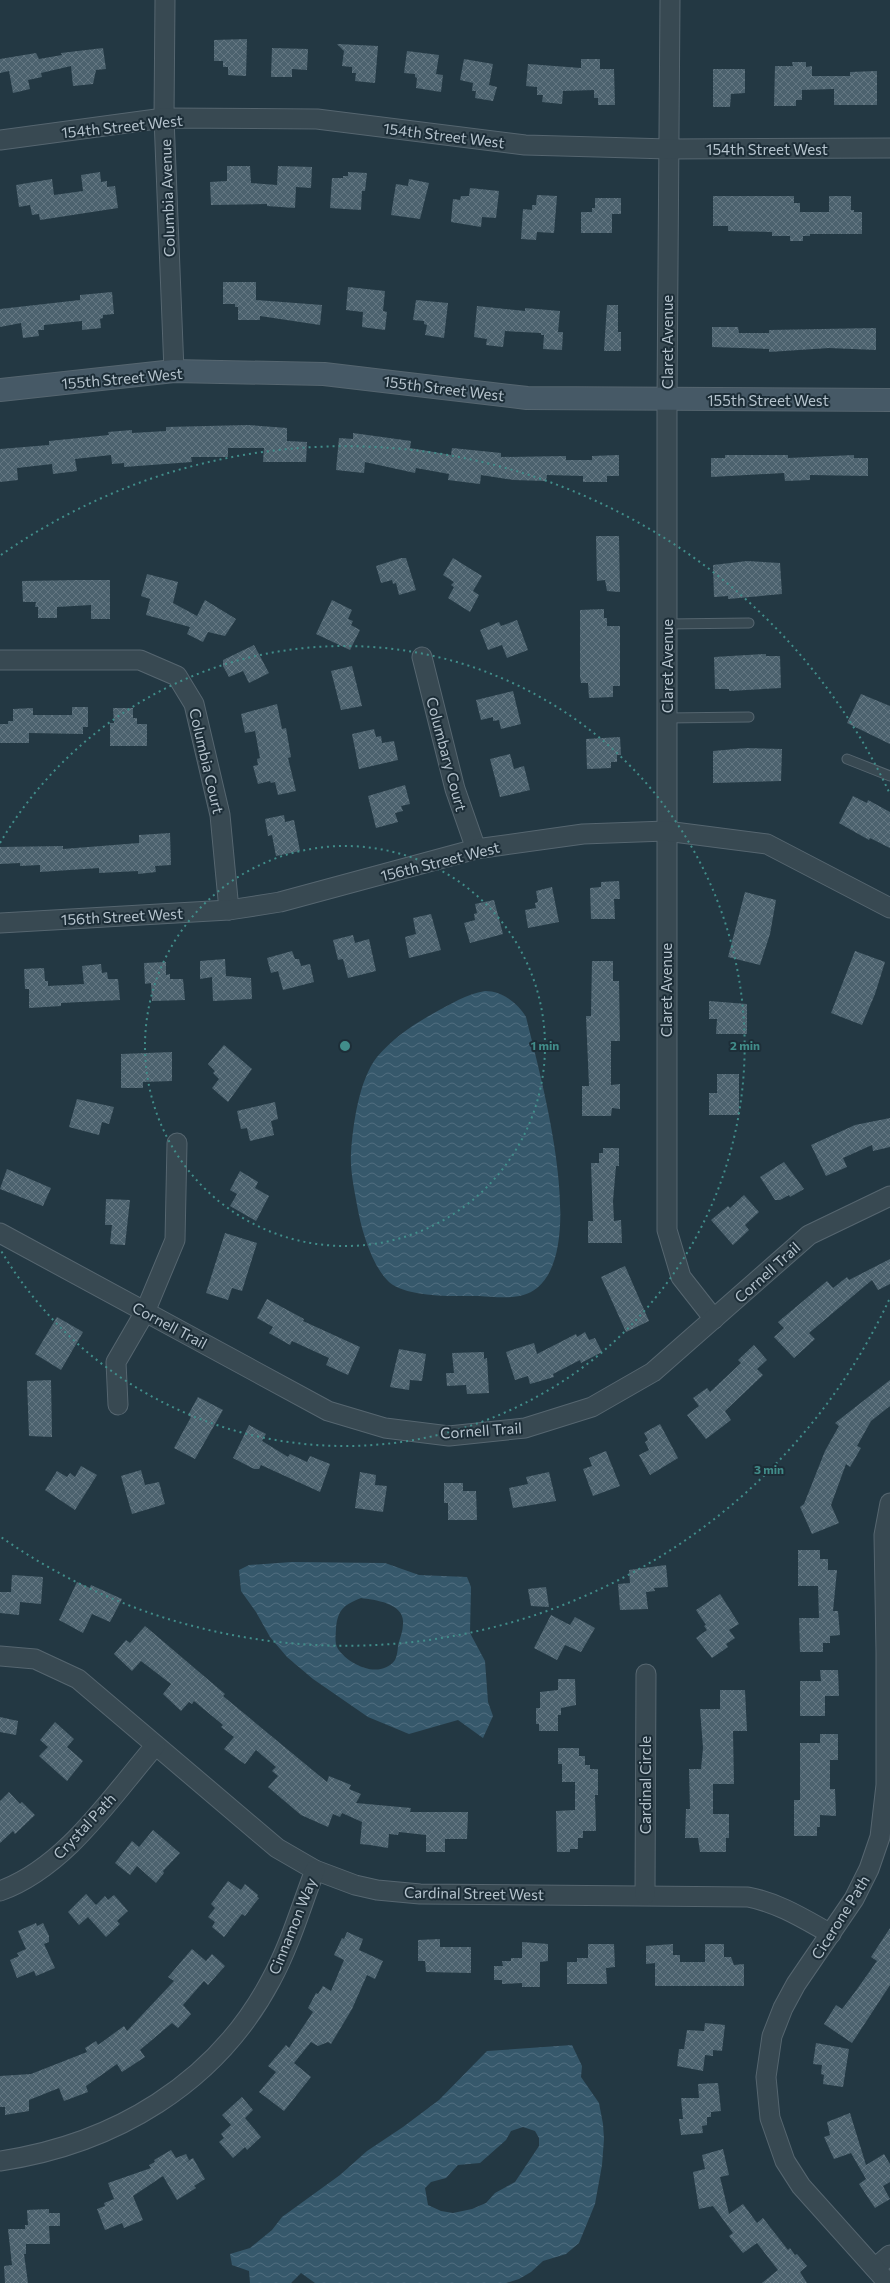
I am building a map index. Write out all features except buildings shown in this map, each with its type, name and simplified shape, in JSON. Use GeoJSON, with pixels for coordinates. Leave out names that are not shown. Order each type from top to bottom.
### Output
{"type":"FeatureCollection","features":[{"type":"Feature","properties":{"kind":"street","name":"Columbia Avenue"},"geometry":{"type":"LineString","coordinates":[[165,0],[164,118],[174,371]]}},
{"type":"Feature","properties":{"kind":"street","name":"Claret Avenue"},"geometry":{"type":"LineString","coordinates":[[670,0],[667,400],[667,1230],[681,1277],[714,1319]]}},
{"type":"Feature","properties":{"kind":"street","name":"154th Street West"},"geometry":{"type":"LineString","coordinates":[[0,140],[164,118],[317,119],[525,145],[669,149],[890,148]]}},
{"type":"Feature","properties":{"kind":"street","name":"155th Street West"},"geometry":{"type":"LineString","coordinates":[[0,390],[174,371],[324,374],[527,398],[667,400],[890,400]]}},
{"type":"Feature","properties":{"kind":"street","name":"Columbary Court"},"geometry":{"type":"LineString","coordinates":[[422,657],[455,789],[476,849]]}},
{"type":"Feature","properties":{"kind":"street","name":"Columbia Court"},"geometry":{"type":"LineString","coordinates":[[0,660],[140,660],[177,676],[194,704],[220,815],[230,910]]}},
{"type":"Feature","properties":{"kind":"street","name":"156th Street West"},"geometry":{"type":"LineString","coordinates":[[0,923],[230,910],[280,902],[476,849],[583,834],[666,831],[767,844],[890,908]]}},
{"type":"Feature","properties":{"kind":"street"},"geometry":{"type":"LineString","coordinates":[[118,1405],[116,1362],[145,1312],[175,1240],[177,1143]]}},
{"type":"Feature","properties":{"kind":"street","name":"Cornell Trail"},"geometry":{"type":"LineString","coordinates":[[0,1233],[328,1411],[385,1428],[449,1436],[525,1428],[592,1407],[653,1372],[809,1235],[890,1196]]}},
{"type":"Feature","properties":{"kind":"street","name":"Cicerone Path"},"geometry":{"type":"LineString","coordinates":[[888,2283],[801,2186],[793,2173],[774,2133],[768,2104],[767,2062],[777,2022],[793,1990],[832,1934],[862,1884],[880,1837],[886,1791],[888,1653],[884,1535],[890,1503]]}},
{"type":"Feature","properties":{"kind":"street","name":"Cardinal Street West"},"geometry":{"type":"LineString","coordinates":[[0,1656],[35,1659],[68,1673],[87,1687],[277,1848],[315,1870],[355,1885],[399,1892],[728,1896],[767,1901],[783,1907],[832,1934]]}},
{"type":"Feature","properties":{"kind":"street","name":"Cardinal Circle"},"geometry":{"type":"LineString","coordinates":[[645,1895],[646,1674]]}},
{"type":"Feature","properties":{"kind":"street","name":"Crystal Path"},"geometry":{"type":"LineString","coordinates":[[0,1891],[27,1878],[61,1853],[155,1746]]}},
{"type":"Feature","properties":{"kind":"street","name":"Cinnamon Way"},"geometry":{"type":"LineString","coordinates":[[0,2161],[66,2147],[112,2130],[155,2106],[212,2059],[244,2022],[271,1980],[284,1954],[315,1870]]}},
{"type":"Feature","properties":{"kind":"street"},"geometry":{"type":"LineString","coordinates":[[875,2268],[890,2255]]}},
{"type":"Feature","properties":{"kind":"lane"},"geometry":{"type":"LineString","coordinates":[[667,624],[749,623]]}},
{"type":"Feature","properties":{"kind":"lane"},"geometry":{"type":"LineString","coordinates":[[667,718],[749,718]]}},
{"type":"Feature","properties":{"kind":"lane"},"geometry":{"type":"LineString","coordinates":[[847,759],[890,776]]}},
{"type":"Feature","properties":{"kind":"water"},"geometry":{"type":"Polygon","coordinates":[[[485,991],[497,993],[509,999],[519,1007],[526,1017],[533,1044],[549,1117],[556,1158],[560,1199],[559,1236],[552,1267],[537,1288],[524,1295],[516,1297],[445,1296],[407,1291],[389,1282],[383,1275],[372,1256],[361,1224],[351,1159],[353,1129],[361,1090],[377,1057],[396,1038],[434,1013],[465,997],[485,991]]]}},
{"type":"Feature","properties":{"kind":"water"},"geometry":{"type":"Polygon","coordinates":[[[292,1562],[385,1563],[419,1575],[467,1577],[471,1587],[470,1633],[485,1661],[488,1702],[493,1716],[483,1738],[458,1720],[409,1734],[368,1717],[313,1679],[287,1657],[270,1637],[256,1612],[241,1591],[239,1570],[249,1565],[292,1562]],[[361,1598],[343,1608],[340,1612],[336,1628],[336,1644],[343,1655],[357,1665],[373,1670],[381,1669],[389,1666],[396,1658],[403,1624],[402,1617],[399,1611],[388,1604],[361,1598]]]}},
{"type":"Feature","properties":{"kind":"water"},"geometry":{"type":"Polygon","coordinates":[[[572,2045],[582,2066],[581,2077],[599,2103],[604,2139],[602,2165],[595,2204],[579,2243],[566,2254],[543,2261],[531,2272],[519,2279],[506,2283],[315,2283],[301,2273],[291,2283],[250,2283],[249,2271],[232,2265],[230,2254],[250,2248],[272,2230],[282,2217],[340,2175],[367,2151],[403,2127],[439,2100],[487,2051],[572,2045]],[[523,2127],[511,2131],[506,2140],[480,2163],[458,2165],[446,2178],[431,2182],[425,2188],[428,2205],[441,2211],[453,2213],[472,2209],[486,2203],[495,2193],[515,2182],[539,2146],[539,2138],[535,2131],[523,2127]]]}}]}
